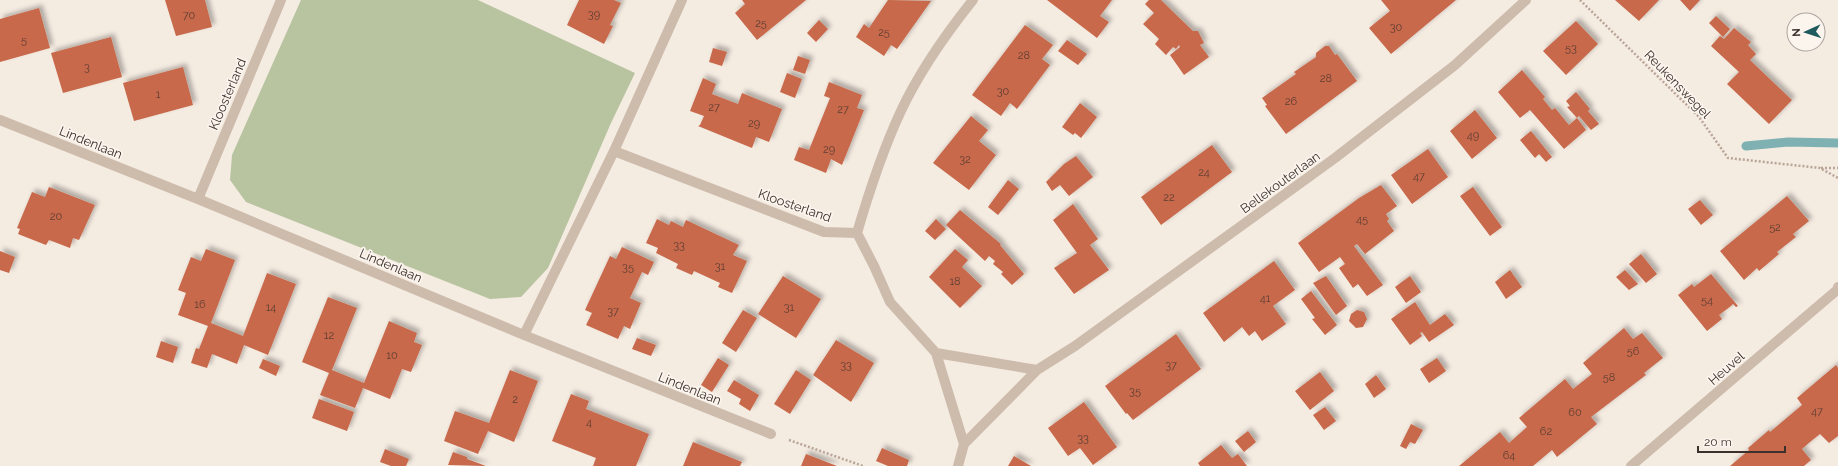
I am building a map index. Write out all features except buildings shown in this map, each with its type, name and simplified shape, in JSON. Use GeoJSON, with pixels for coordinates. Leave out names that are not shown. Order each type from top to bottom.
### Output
{"type":"FeatureCollection","features":[{"type":"Feature","properties":{"kind":"street","name":"Kloosterland"},"geometry":{"type":"LineString","coordinates":[[198,198],[281,0]]}},
{"type":"Feature","properties":{"kind":"street"},"geometry":{"type":"LineString","coordinates":[[524,336],[614,151],[682,0]]}},
{"type":"Feature","properties":{"kind":"street"},"geometry":{"type":"LineString","coordinates":[[964,444],[936,353],[890,302],[857,233],[876,172],[900,112],[924,68],[952,27],[973,0]]}},
{"type":"Feature","properties":{"kind":"street","name":"Bellekouterlaan"},"geometry":{"type":"LineString","coordinates":[[958,466],[964,444],[1037,370],[1075,346],[1335,158],[1454,65],[1526,0]]}},
{"type":"Feature","properties":{"kind":"street","name":"Lindenlaan"},"geometry":{"type":"LineString","coordinates":[[0,120],[198,198],[524,336],[771,434]]}},
{"type":"Feature","properties":{"kind":"street","name":"Kloosterland"},"geometry":{"type":"LineString","coordinates":[[614,151],[824,232],[857,233]]}},
{"type":"Feature","properties":{"kind":"street","name":"Heuvel"},"geometry":{"type":"LineString","coordinates":[[1631,466],[1838,289]]}},
{"type":"Feature","properties":{"kind":"street"},"geometry":{"type":"LineString","coordinates":[[936,353],[1037,370]]}},
{"type":"Feature","properties":{"kind":"path","name":"Reukenswegel"},"geometry":{"type":"LineString","coordinates":[[1580,0],[1699,117],[1728,158],[1820,168],[1838,178]]}},
{"type":"Feature","properties":{"kind":"path"},"geometry":{"type":"LineString","coordinates":[[1820,168],[1838,168]]}},
{"type":"Feature","properties":{"kind":"path"},"geometry":{"type":"LineString","coordinates":[[771,434],[863,466]]}},
{"type":"Feature","properties":{"kind":"green space"},"geometry":{"type":"Polygon","coordinates":[[[301,0],[478,0],[635,73],[611,123],[548,268],[521,297],[490,299],[246,202],[230,180],[232,155],[301,0]]]}},
{"type":"Feature","properties":{"kind":"waterway"},"geometry":{"type":"LineString","coordinates":[[1746,146],[1788,142],[1838,143]]}}]}
